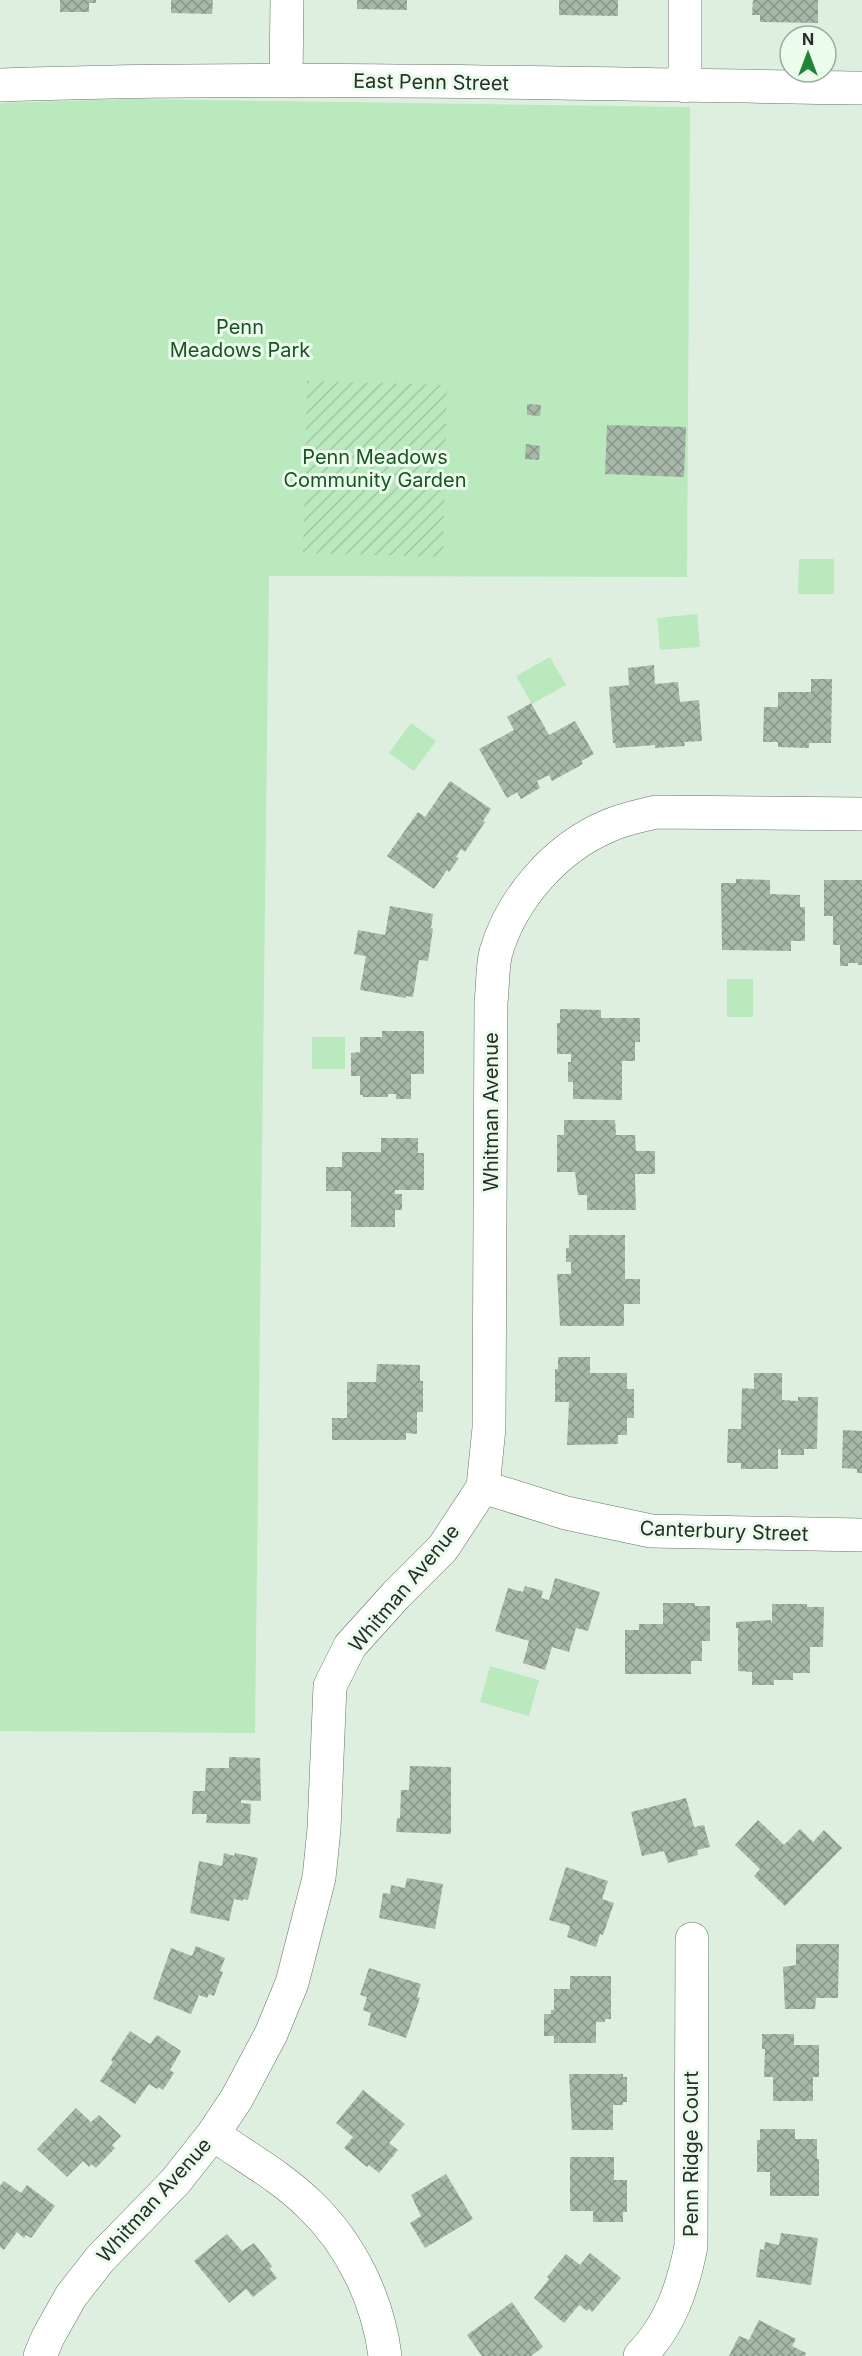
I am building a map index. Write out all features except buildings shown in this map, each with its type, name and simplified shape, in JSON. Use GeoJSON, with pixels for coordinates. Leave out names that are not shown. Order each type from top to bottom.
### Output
{"type":"FeatureCollection","features":[{"type":"Feature","properties":{"kind":"street"},"geometry":{"type":"LineString","coordinates":[[286,81],[287,0]]}},
{"type":"Feature","properties":{"kind":"street"},"geometry":{"type":"LineString","coordinates":[[685,86],[686,0]]}},
{"type":"Feature","properties":{"kind":"street","name":"East Penn Street"},"geometry":{"type":"LineString","coordinates":[[0,85],[97,81],[286,81],[862,87]]}},
{"type":"Feature","properties":{"kind":"street","name":"Whitman Avenue"},"geometry":{"type":"LineString","coordinates":[[40,2356],[71,2296],[100,2259],[175,2182],[213,2134],[237,2098],[271,2034],[292,1983],[319,1878],[324,1829],[330,1686],[350,1647],[396,1595],[443,1548],[483,1487],[489,1428],[491,1002],[496,954],[512,911],[530,885],[580,840],[609,825],[630,819],[656,812],[862,814]]}},
{"type":"Feature","properties":{"kind":"street","name":"Canterbury Street"},"geometry":{"type":"LineString","coordinates":[[483,1487],[566,1513],[651,1532],[862,1535]]}},
{"type":"Feature","properties":{"kind":"street","name":"Penn Ridge Court"},"geometry":{"type":"LineString","coordinates":[[640,2356],[669,2318],[685,2280],[691,2246],[693,1939]]}},
{"type":"Feature","properties":{"kind":"street"},"geometry":{"type":"LineString","coordinates":[[213,2134],[295,2191],[335,2235],[358,2269],[369,2292],[383,2340],[385,2356]]}},
{"type":"Feature","properties":{"kind":"green space","name":"Penn Meadows Park"},"geometry":{"type":"Polygon","coordinates":[[[128,99],[690,107],[687,577],[269,576],[255,1733],[0,1731],[0,103],[128,99]]]}},
{"type":"Feature","properties":{"kind":"green space","name":"Penn Meadows Community Garden"},"geometry":{"type":"Polygon","coordinates":[[[307,381],[447,385],[443,557],[303,553],[307,381]]]}},
{"type":"Feature","properties":{"kind":"green space"},"geometry":{"type":"Polygon","coordinates":[[[799,559],[834,559],[834,594],[798,594],[799,559]]]}},
{"type":"Feature","properties":{"kind":"green space"},"geometry":{"type":"Polygon","coordinates":[[[697,614],[700,647],[660,650],[657,618],[697,614]]]}},
{"type":"Feature","properties":{"kind":"green space"},"geometry":{"type":"Polygon","coordinates":[[[550,657],[566,685],[532,704],[516,676],[550,657]]]}},
{"type":"Feature","properties":{"kind":"green space"},"geometry":{"type":"Polygon","coordinates":[[[411,723],[436,741],[414,771],[389,753],[411,723]]]}},
{"type":"Feature","properties":{"kind":"green space"},"geometry":{"type":"Polygon","coordinates":[[[727,979],[753,979],[753,1017],[727,1017],[727,979]]]}},
{"type":"Feature","properties":{"kind":"green space"},"geometry":{"type":"Polygon","coordinates":[[[312,1037],[345,1037],[345,1069],[312,1069],[312,1037]]]}},
{"type":"Feature","properties":{"kind":"green space"},"geometry":{"type":"Polygon","coordinates":[[[490,1666],[539,1680],[529,1716],[480,1702],[490,1666]]]}}]}
